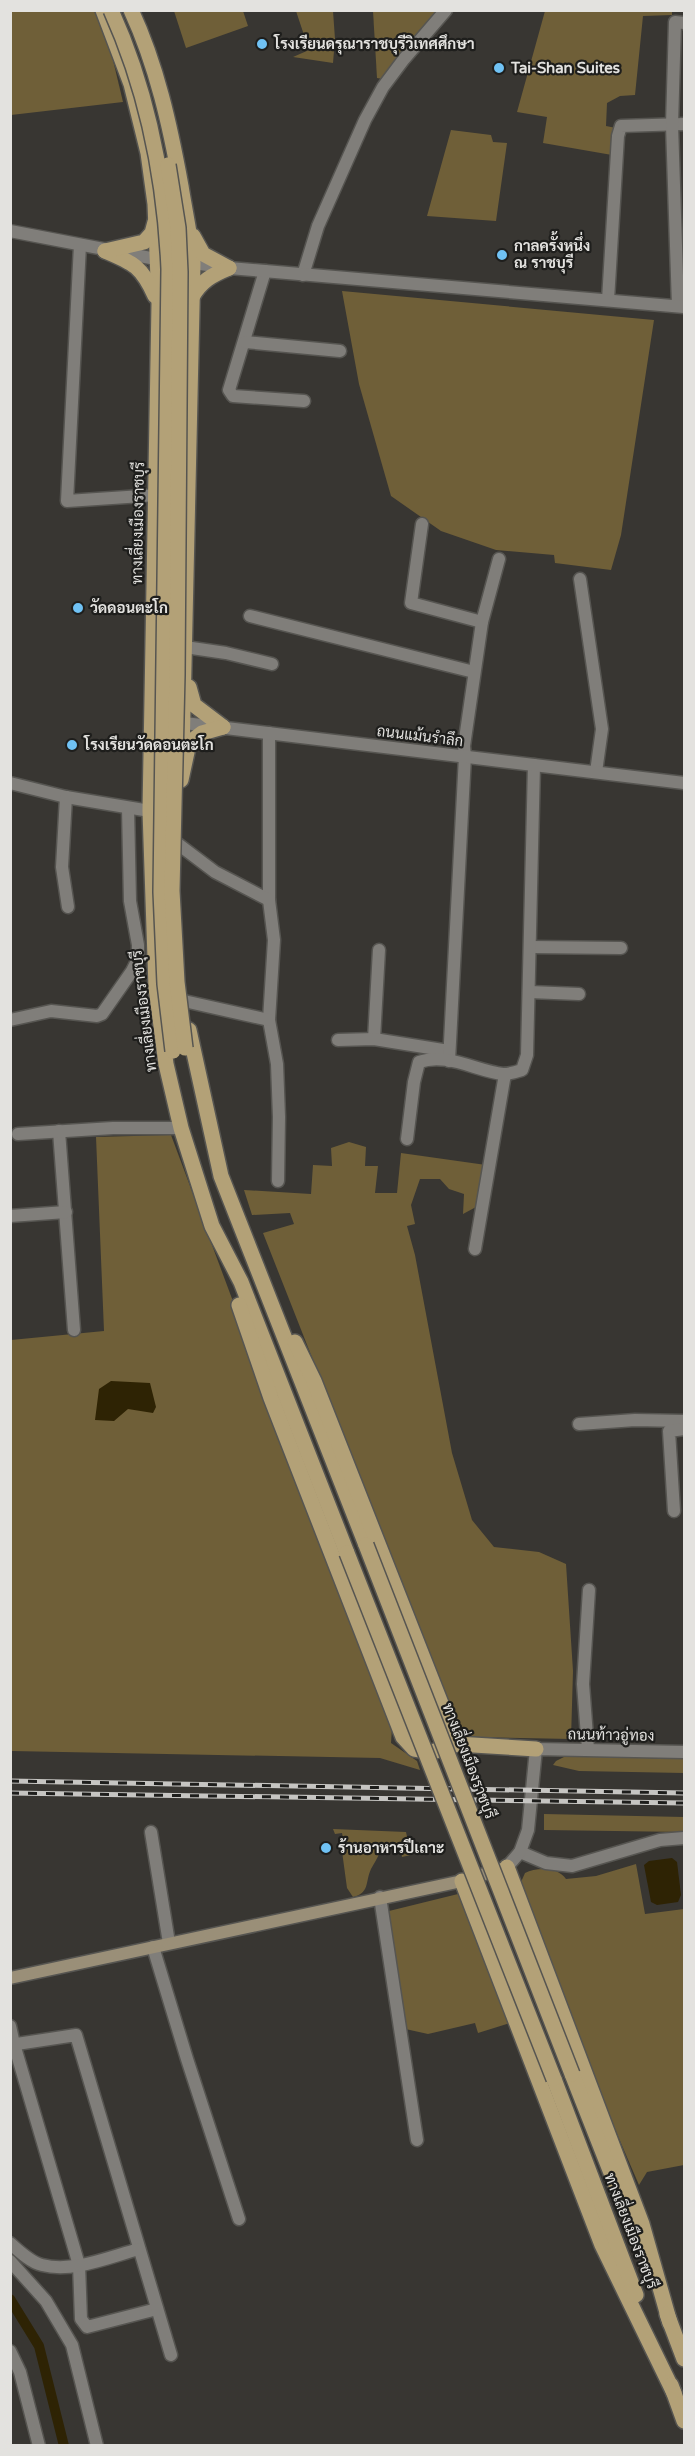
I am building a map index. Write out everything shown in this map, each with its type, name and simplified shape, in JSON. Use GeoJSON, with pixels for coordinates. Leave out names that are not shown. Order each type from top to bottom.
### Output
{"type":"FeatureCollection","features":[{"type":"Feature","properties":{"kind":"main road","name":"ทางเลี่ยงเมืองราชบุรี"},"geometry":{"type":"LineString","coordinates":[[103,10],[131,84],[150,163],[156,221],[159,304],[150,811],[156,988],[166,1064],[182,1128],[212,1226],[241,1282]]}},
{"type":"Feature","properties":{"kind":"main road","name":"ทางเลี่ยงเมืองราชบุรี"},"geometry":{"type":"LineString","coordinates":[[111,10],[136,74],[149,120],[159,166],[168,237],[161,892],[165,984],[196,1145],[241,1282],[554,2079],[684,2421]]}},
{"type":"Feature","properties":{"kind":"main road","name":"ทางเลี่ยงเมืองราชบุรี"},"geometry":{"type":"LineString","coordinates":[[122,10],[146,74],[159,119],[173,191],[180,272],[172,891],[179,1049],[240,1228],[684,2360]]}},
{"type":"Feature","properties":{"kind":"main road","name":"ทางเลี่ยงเมืองราชบุรี"},"geometry":{"type":"LineString","coordinates":[[131,10],[160,88],[173,139],[190,231],[193,263],[186,673],[178,844],[178,912],[184,1001],[198,1077],[221,1176]]}},
{"type":"Feature","properties":{"kind":"main road"},"geometry":{"type":"LineString","coordinates":[[105,251],[144,242],[152,233],[156,221]]}},
{"type":"Feature","properties":{"kind":"main road"},"geometry":{"type":"LineString","coordinates":[[190,231],[203,254],[229,268]]}},
{"type":"Feature","properties":{"kind":"main road"},"geometry":{"type":"LineString","coordinates":[[105,251],[127,260],[141,270],[159,304]]}},
{"type":"Feature","properties":{"kind":"main road"},"geometry":{"type":"LineString","coordinates":[[192,298],[200,284],[229,268]]}},
{"type":"Feature","properties":{"kind":"main road"},"geometry":{"type":"LineString","coordinates":[[186,673],[194,705],[223,727]]}},
{"type":"Feature","properties":{"kind":"main road"},"geometry":{"type":"LineString","coordinates":[[181,780],[189,743],[202,733],[223,727]]}},
{"type":"Feature","properties":{"kind":"main road"},"geometry":{"type":"LineString","coordinates":[[212,1226],[271,1398],[404,1737],[414,1749],[432,1752],[457,1744],[536,1749]]}},
{"type":"Feature","properties":{"kind":"main road"},"geometry":{"type":"LineString","coordinates":[[240,1228],[314,1381],[457,1744]]}},
{"type":"Feature","properties":{"kind":"main road"},"geometry":{"type":"LineString","coordinates":[[10,1978],[462,1881],[507,1867],[642,2224],[670,2323]]}},
{"type":"Feature","properties":{"kind":"main road"},"geometry":{"type":"LineString","coordinates":[[462,1881],[602,2245],[674,2394]]}},
{"type":"Feature","properties":{"kind":"street"},"geometry":{"type":"LineString","coordinates":[[303,274],[318,226],[378,96],[404,59],[446,10]]}},
{"type":"Feature","properties":{"kind":"street"},"geometry":{"type":"LineString","coordinates":[[10,231],[156,260],[681,306],[675,22],[684,23]]}},
{"type":"Feature","properties":{"kind":"street"},"geometry":{"type":"LineString","coordinates":[[608,300],[618,136],[621,126],[678,124]]}},
{"type":"Feature","properties":{"kind":"street"},"geometry":{"type":"LineString","coordinates":[[80,245],[67,501],[157,495]]}},
{"type":"Feature","properties":{"kind":"street"},"geometry":{"type":"LineString","coordinates":[[265,271],[229,390],[233,396],[304,401]]}},
{"type":"Feature","properties":{"kind":"street"},"geometry":{"type":"LineString","coordinates":[[245,342],[340,351]]}},
{"type":"Feature","properties":{"kind":"street"},"geometry":{"type":"LineString","coordinates":[[422,525],[411,603],[482,622]]}},
{"type":"Feature","properties":{"kind":"street"},"geometry":{"type":"LineString","coordinates":[[449,1056],[464,746],[482,622],[499,559]]}},
{"type":"Feature","properties":{"kind":"street"},"geometry":{"type":"LineString","coordinates":[[580,579],[602,729],[596,772]]}},
{"type":"Feature","properties":{"kind":"street"},"geometry":{"type":"LineString","coordinates":[[250,616],[474,672]]}},
{"type":"Feature","properties":{"kind":"street"},"geometry":{"type":"LineString","coordinates":[[185,647],[226,653],[272,664]]}},
{"type":"Feature","properties":{"kind":"street","name":"ถนนแม้นรำลึก"},"geometry":{"type":"LineString","coordinates":[[152,719],[684,783]]}},
{"type":"Feature","properties":{"kind":"street"},"geometry":{"type":"LineString","coordinates":[[269,733],[269,900],[274,940],[269,1020],[277,1075],[278,1180]]}},
{"type":"Feature","properties":{"kind":"street"},"geometry":{"type":"LineString","coordinates":[[339,1040],[374,1040],[449,1056],[505,1074],[522,1071],[527,1055],[530,993],[534,765]]}},
{"type":"Feature","properties":{"kind":"street"},"geometry":{"type":"LineString","coordinates":[[10,783],[66,797],[150,811]]}},
{"type":"Feature","properties":{"kind":"street"},"geometry":{"type":"LineString","coordinates":[[66,797],[62,867],[68,907]]}},
{"type":"Feature","properties":{"kind":"street"},"geometry":{"type":"LineString","coordinates":[[10,1020],[51,1011],[97,1016],[102,1014],[132,971],[138,959],[138,945],[130,901],[128,808]]}},
{"type":"Feature","properties":{"kind":"street"},"geometry":{"type":"LineString","coordinates":[[178,844],[215,872],[269,900]]}},
{"type":"Feature","properties":{"kind":"street"},"geometry":{"type":"LineString","coordinates":[[531,947],[621,948]]}},
{"type":"Feature","properties":{"kind":"street"},"geometry":{"type":"LineString","coordinates":[[374,1040],[379,950]]}},
{"type":"Feature","properties":{"kind":"street"},"geometry":{"type":"LineString","coordinates":[[530,993],[579,994]]}},
{"type":"Feature","properties":{"kind":"street"},"geometry":{"type":"LineString","coordinates":[[184,1001],[269,1020]]}},
{"type":"Feature","properties":{"kind":"street"},"geometry":{"type":"LineString","coordinates":[[407,1139],[414,1082],[419,1062],[449,1056]]}},
{"type":"Feature","properties":{"kind":"street"},"geometry":{"type":"LineString","coordinates":[[475,1250],[505,1074]]}},
{"type":"Feature","properties":{"kind":"street"},"geometry":{"type":"LineString","coordinates":[[18,1134],[113,1128],[182,1128]]}},
{"type":"Feature","properties":{"kind":"street"},"geometry":{"type":"LineString","coordinates":[[59,1131],[74,1330]]}},
{"type":"Feature","properties":{"kind":"street"},"geometry":{"type":"LineString","coordinates":[[10,1216],[66,1212]]}},
{"type":"Feature","properties":{"kind":"street"},"geometry":{"type":"LineString","coordinates":[[579,1424],[635,1420],[684,1421]]}},
{"type":"Feature","properties":{"kind":"street"},"geometry":{"type":"LineString","coordinates":[[674,1510],[669,1431],[684,1430]]}},
{"type":"Feature","properties":{"kind":"street"},"geometry":{"type":"LineString","coordinates":[[588,1749],[583,1684],[589,1590]]}},
{"type":"Feature","properties":{"kind":"street"},"geometry":{"type":"LineString","coordinates":[[507,1867],[520,1852],[528,1830],[536,1749]]}},
{"type":"Feature","properties":{"kind":"street","name":"ถนนท้าวอู่ทอง"},"geometry":{"type":"LineString","coordinates":[[536,1749],[684,1752]]}},
{"type":"Feature","properties":{"kind":"street"},"geometry":{"type":"LineString","coordinates":[[151,1832],[169,1943]]}},
{"type":"Feature","properties":{"kind":"street"},"geometry":{"type":"LineString","coordinates":[[520,1852],[546,1863],[572,1866],[660,1840],[684,1838]]}},
{"type":"Feature","properties":{"kind":"street"},"geometry":{"type":"LineString","coordinates":[[380,1897],[417,2140]]}},
{"type":"Feature","properties":{"kind":"street"},"geometry":{"type":"LineString","coordinates":[[153,1947],[239,2219]]}},
{"type":"Feature","properties":{"kind":"street"},"geometry":{"type":"LineString","coordinates":[[10,2026],[12,2045],[79,2265],[81,2319],[87,2326],[157,2309]]}},
{"type":"Feature","properties":{"kind":"street"},"geometry":{"type":"LineString","coordinates":[[12,2045],[76,2035],[171,2355]]}},
{"type":"Feature","properties":{"kind":"street"},"geometry":{"type":"LineString","coordinates":[[10,2243],[40,2265],[68,2268],[139,2249]]}},
{"type":"Feature","properties":{"kind":"street"},"geometry":{"type":"LineString","coordinates":[[10,2261],[46,2301],[72,2345],[97,2445]]}},
{"type":"Feature","properties":{"kind":"street"},"geometry":{"type":"LineString","coordinates":[[10,2351],[20,2372],[39,2445]]}},
{"type":"Feature","properties":{"kind":"shaded area"},"geometry":{"type":"Polygon","coordinates":[[[10,11],[94,11],[107,35],[123,102],[11,115],[10,11]]]}},
{"type":"Feature","properties":{"kind":"shaded area"},"geometry":{"type":"Polygon","coordinates":[[[174,11],[243,11],[248,26],[186,48],[174,11]]]}},
{"type":"Feature","properties":{"kind":"shaded area"},"geometry":{"type":"Polygon","coordinates":[[[296,11],[333,11],[335,39],[333,63],[293,57],[309,50],[296,11]]]}},
{"type":"Feature","properties":{"kind":"shaded area"},"geometry":{"type":"Polygon","coordinates":[[[373,11],[439,11],[383,79],[377,78],[373,11]]]}},
{"type":"Feature","properties":{"kind":"shaded area"},"geometry":{"type":"Polygon","coordinates":[[[545,11],[672,11],[672,15],[643,16],[635,95],[620,96],[607,103],[606,126],[616,128],[612,155],[543,143],[547,117],[517,112],[545,11]]]}},
{"type":"Feature","properties":{"kind":"shaded area"},"geometry":{"type":"Polygon","coordinates":[[[451,130],[491,135],[493,142],[507,143],[496,221],[427,216],[451,130]]]}},
{"type":"Feature","properties":{"kind":"shaded area"},"geometry":{"type":"Polygon","coordinates":[[[342,291],[654,320],[621,535],[611,570],[555,563],[554,555],[496,550],[441,531],[391,496],[359,384],[342,291]]]}},
{"type":"Feature","properties":{"kind":"shaded area"},"geometry":{"type":"Polygon","coordinates":[[[171,1135],[392,1728],[391,1743],[417,1761],[420,1770],[380,1758],[11,1751],[11,1340],[104,1331],[96,1137],[171,1135]]]}},
{"type":"Feature","properties":{"kind":"shaded area"},"geometry":{"type":"Polygon","coordinates":[[[349,1142],[366,1147],[365,1166],[378,1166],[375,1193],[397,1193],[401,1153],[486,1165],[476,1207],[463,1214],[464,1194],[449,1189],[440,1179],[420,1179],[411,1205],[415,1224],[407,1226],[415,1255],[452,1453],[472,1520],[494,1547],[539,1552],[566,1564],[573,1671],[571,1739],[474,1737],[460,1729],[263,1233],[294,1224],[290,1213],[252,1215],[244,1190],[311,1194],[313,1165],[332,1166],[331,1148],[349,1142]]]}},
{"type":"Feature","properties":{"kind":"shaded area"},"geometry":{"type":"Polygon","coordinates":[[[111,1381],[150,1383],[156,1407],[153,1413],[128,1409],[114,1421],[95,1420],[99,1389],[111,1381]]]}},
{"type":"Feature","properties":{"kind":"shaded area"},"geometry":{"type":"Polygon","coordinates":[[[566,1756],[684,1759],[684,1773],[579,1771],[553,1765],[566,1756]]]}},
{"type":"Feature","properties":{"kind":"shaded area"},"geometry":{"type":"Polygon","coordinates":[[[544,1814],[684,1817],[684,1832],[544,1830],[544,1814]]]}},
{"type":"Feature","properties":{"kind":"shaded area"},"geometry":{"type":"Polygon","coordinates":[[[333,1829],[406,1832],[411,1855],[402,1857],[400,1846],[380,1851],[371,1869],[365,1890],[353,1897],[347,1888],[341,1844],[344,1843],[342,1833],[335,1834],[333,1829]]]}},
{"type":"Feature","properties":{"kind":"shaded area"},"geometry":{"type":"Polygon","coordinates":[[[672,1858],[677,1862],[681,1895],[678,1902],[657,1905],[651,1902],[644,1865],[649,1861],[672,1858]]]}},
{"type":"Feature","properties":{"kind":"shaded area"},"geometry":{"type":"Polygon","coordinates":[[[636,1864],[645,1914],[684,1909],[684,2165],[647,2172],[639,2185],[608,2113],[521,1892],[521,1882],[525,1873],[530,1871],[553,1870],[566,1879],[596,1876],[636,1864]]]}},
{"type":"Feature","properties":{"kind":"shaded area"},"geometry":{"type":"Polygon","coordinates":[[[458,1894],[510,2023],[478,2033],[475,2023],[428,2034],[401,2028],[389,1911],[458,1894]]]}},
{"type":"Feature","properties":{"kind":"waterway"},"geometry":{"type":"LineString","coordinates":[[10,2299],[39,2346],[64,2446]]}},
{"type":"Feature","properties":{"kind":"railway"},"geometry":{"type":"LineString","coordinates":[[10,1781],[684,1793]]}},
{"type":"Feature","properties":{"kind":"railway"},"geometry":{"type":"LineString","coordinates":[[10,1793],[684,1803]]}},
{"type":"Feature","properties":{"kind":"place","name":"โรงเรียนดรุณาราชบุรีวิเทศศึกษา"},"geometry":{"type":"Point","coordinates":[262,44]}},
{"type":"Feature","properties":{"kind":"place","name":"Tai-Shan Suites"},"geometry":{"type":"Point","coordinates":[499,68]}},
{"type":"Feature","properties":{"kind":"place","name":"กาลครั้งหนึ่ง ณ ราชบุรี"},"geometry":{"type":"Point","coordinates":[502,255]}},
{"type":"Feature","properties":{"kind":"place","name":"วัดดอนตะโก"},"geometry":{"type":"Point","coordinates":[78,608]}},
{"type":"Feature","properties":{"kind":"place","name":"โรงเรียนวัดดอนตะโก"},"geometry":{"type":"Point","coordinates":[72,745]}},
{"type":"Feature","properties":{"kind":"place","name":"ร้านอาหารปีเถาะ"},"geometry":{"type":"Point","coordinates":[326,1848]}}]}
